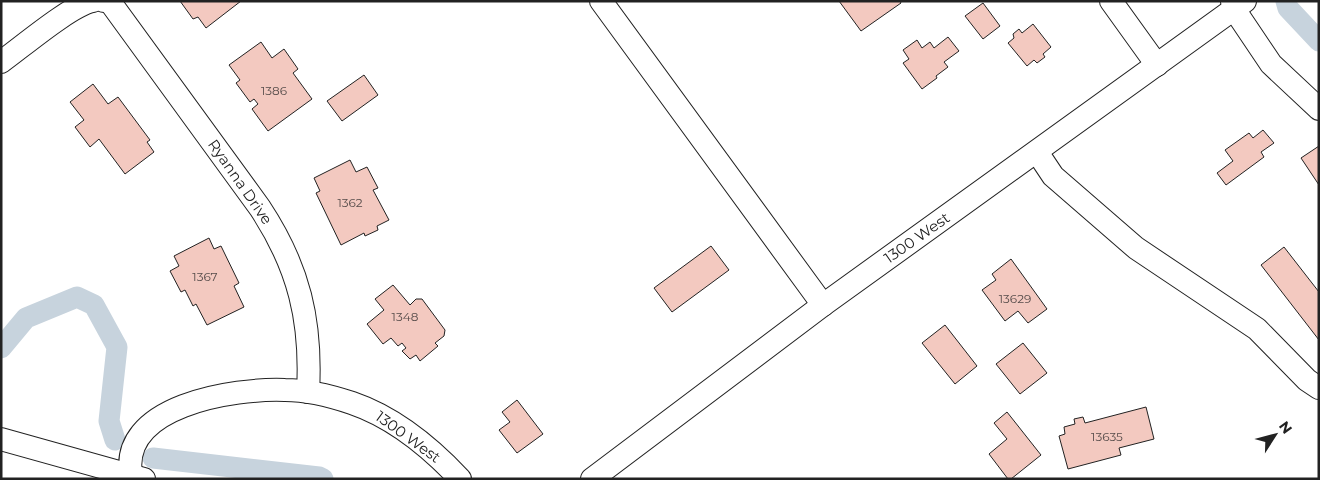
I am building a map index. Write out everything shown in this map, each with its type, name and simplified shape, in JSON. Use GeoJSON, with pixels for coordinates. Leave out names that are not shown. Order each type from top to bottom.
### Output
{"type":"FeatureCollection","features":[{"type":"Feature","properties":{"kind":"street"},"geometry":{"type":"LineString","coordinates":[[1,62],[71,12],[85,3],[93,1]]}},
{"type":"Feature","properties":{"kind":"street","name":"Ryanna Drive"},"geometry":{"type":"LineString","coordinates":[[104,1],[110,2],[260,208],[280,242],[296,280],[306,322],[309,346],[308,392]]}},
{"type":"Feature","properties":{"kind":"street"},"geometry":{"type":"LineString","coordinates":[[601,1],[823,305]]}},
{"type":"Feature","properties":{"kind":"street"},"geometry":{"type":"LineString","coordinates":[[1111,1],[1157,64]]}},
{"type":"Feature","properties":{"kind":"street"},"geometry":{"type":"LineString","coordinates":[[1237,4],[1271,64],[1319,109]]}},
{"type":"Feature","properties":{"kind":"street","name":"1300 West"},"geometry":{"type":"LineString","coordinates":[[592,479],[823,305],[1037,152],[1237,4]]}},
{"type":"Feature","properties":{"kind":"street"},"geometry":{"type":"LineString","coordinates":[[1037,152],[1053,176],[1136,248],[1257,329],[1307,380],[1319,388]]}},
{"type":"Feature","properties":{"kind":"street","name":"1300 West"},"geometry":{"type":"LineString","coordinates":[[136,478],[131,464],[133,449],[142,432],[156,420],[183,406],[206,398],[249,391],[286,390],[308,392],[353,404],[376,413],[416,439],[460,479]]}},
{"type":"Feature","properties":{"kind":"street"},"geometry":{"type":"LineString","coordinates":[[1,439],[136,478]]}},
{"type":"Feature","properties":{"kind":"building"},"geometry":{"type":"Polygon","coordinates":[[[180,1],[241,1],[206,28],[198,17],[193,19],[180,1]]]}},
{"type":"Feature","properties":{"kind":"building"},"geometry":{"type":"Polygon","coordinates":[[[839,1],[900,1],[901,3],[861,31],[839,1]]]}},
{"type":"Feature","properties":{"kind":"building"},"geometry":{"type":"Polygon","coordinates":[[[983,3],[1000,26],[983,39],[965,16],[983,3]]]}},
{"type":"Feature","properties":{"kind":"building"},"geometry":{"type":"Polygon","coordinates":[[[1033,24],[1051,47],[1043,54],[1045,57],[1037,63],[1034,60],[1027,66],[1008,43],[1014,38],[1013,34],[1019,29],[1022,33],[1033,24]]]}},
{"type":"Feature","properties":{"kind":"building"},"geometry":{"type":"Polygon","coordinates":[[[948,37],[959,51],[944,62],[948,67],[922,89],[903,63],[909,59],[903,50],[917,40],[922,48],[930,42],[934,48],[948,37]]]}},
{"type":"Feature","properties":{"kind":"building"},"geometry":{"type":"Polygon","coordinates":[[[261,42],[272,58],[284,49],[298,69],[293,73],[312,99],[268,131],[252,109],[258,104],[254,99],[250,102],[236,83],[240,80],[229,65],[261,42]]]}},
{"type":"Feature","properties":{"kind":"building"},"geometry":{"type":"Polygon","coordinates":[[[364,75],[378,95],[342,121],[327,101],[364,75]]]}},
{"type":"Feature","properties":{"kind":"building"},"geometry":{"type":"Polygon","coordinates":[[[93,84],[108,104],[118,97],[150,140],[147,142],[154,152],[125,174],[99,139],[90,147],[75,127],[84,120],[70,102],[93,84]]]}},
{"type":"Feature","properties":{"kind":"building"},"geometry":{"type":"Polygon","coordinates":[[[1263,130],[1274,143],[1261,152],[1264,157],[1226,185],[1217,173],[1233,161],[1225,150],[1249,133],[1253,138],[1263,130]]]}},
{"type":"Feature","properties":{"kind":"building"},"geometry":{"type":"Polygon","coordinates":[[[1319,146],[1319,185],[1301,158],[1319,146]]]}},
{"type":"Feature","properties":{"kind":"building"},"geometry":{"type":"Polygon","coordinates":[[[350,160],[356,172],[367,167],[378,188],[373,190],[389,220],[377,226],[378,230],[365,236],[364,233],[341,245],[316,193],[320,191],[314,178],[350,160]]]}},
{"type":"Feature","properties":{"kind":"building"},"geometry":{"type":"Polygon","coordinates":[[[209,238],[214,249],[221,246],[239,283],[234,286],[244,307],[207,325],[196,304],[193,306],[185,290],[181,292],[170,271],[179,266],[174,256],[209,238]]]}},
{"type":"Feature","properties":{"kind":"building"},"geometry":{"type":"Polygon","coordinates":[[[711,246],[729,270],[672,312],[654,288],[711,246]]]}},
{"type":"Feature","properties":{"kind":"building"},"geometry":{"type":"Polygon","coordinates":[[[1284,247],[1319,292],[1319,340],[1261,265],[1284,247]]]}},
{"type":"Feature","properties":{"kind":"building"},"geometry":{"type":"Polygon","coordinates":[[[1011,259],[1047,309],[1028,323],[1018,311],[1005,321],[982,290],[996,280],[992,274],[1011,259]]]}},
{"type":"Feature","properties":{"kind":"building"},"geometry":{"type":"Polygon","coordinates":[[[393,285],[410,305],[416,299],[422,299],[445,330],[444,336],[435,343],[438,346],[420,361],[416,355],[410,359],[402,351],[406,348],[402,343],[398,346],[391,338],[383,344],[367,324],[384,310],[375,299],[393,285]]]}},
{"type":"Feature","properties":{"kind":"building"},"geometry":{"type":"Polygon","coordinates":[[[945,325],[977,366],[955,384],[922,343],[945,325]]]}},
{"type":"Feature","properties":{"kind":"building"},"geometry":{"type":"Polygon","coordinates":[[[1023,343],[1047,373],[1020,394],[996,364],[1023,343]]]}},
{"type":"Feature","properties":{"kind":"building"},"geometry":{"type":"Polygon","coordinates":[[[517,400],[543,434],[517,453],[499,430],[510,422],[502,412],[517,400]]]}},
{"type":"Feature","properties":{"kind":"building"},"geometry":{"type":"Polygon","coordinates":[[[1146,407],[1154,439],[1119,448],[1121,455],[1068,469],[1059,436],[1065,434],[1064,427],[1075,424],[1074,419],[1083,417],[1085,423],[1146,407]]]}},
{"type":"Feature","properties":{"kind":"building"},"geometry":{"type":"Polygon","coordinates":[[[1007,412],[1041,455],[1011,479],[1008,479],[989,454],[1007,439],[994,423],[1007,412]]]}},
{"type":"Feature","properties":{"kind":"waterway"},"geometry":{"type":"LineString","coordinates":[[1286,1],[1288,8],[1319,41]]}},
{"type":"Feature","properties":{"kind":"waterway"},"geometry":{"type":"LineString","coordinates":[[1,348],[26,318],[77,297],[94,305],[117,347],[109,421],[115,440]]}},
{"type":"Feature","properties":{"kind":"waterway"},"geometry":{"type":"LineString","coordinates":[[153,458],[323,479]]}}]}
